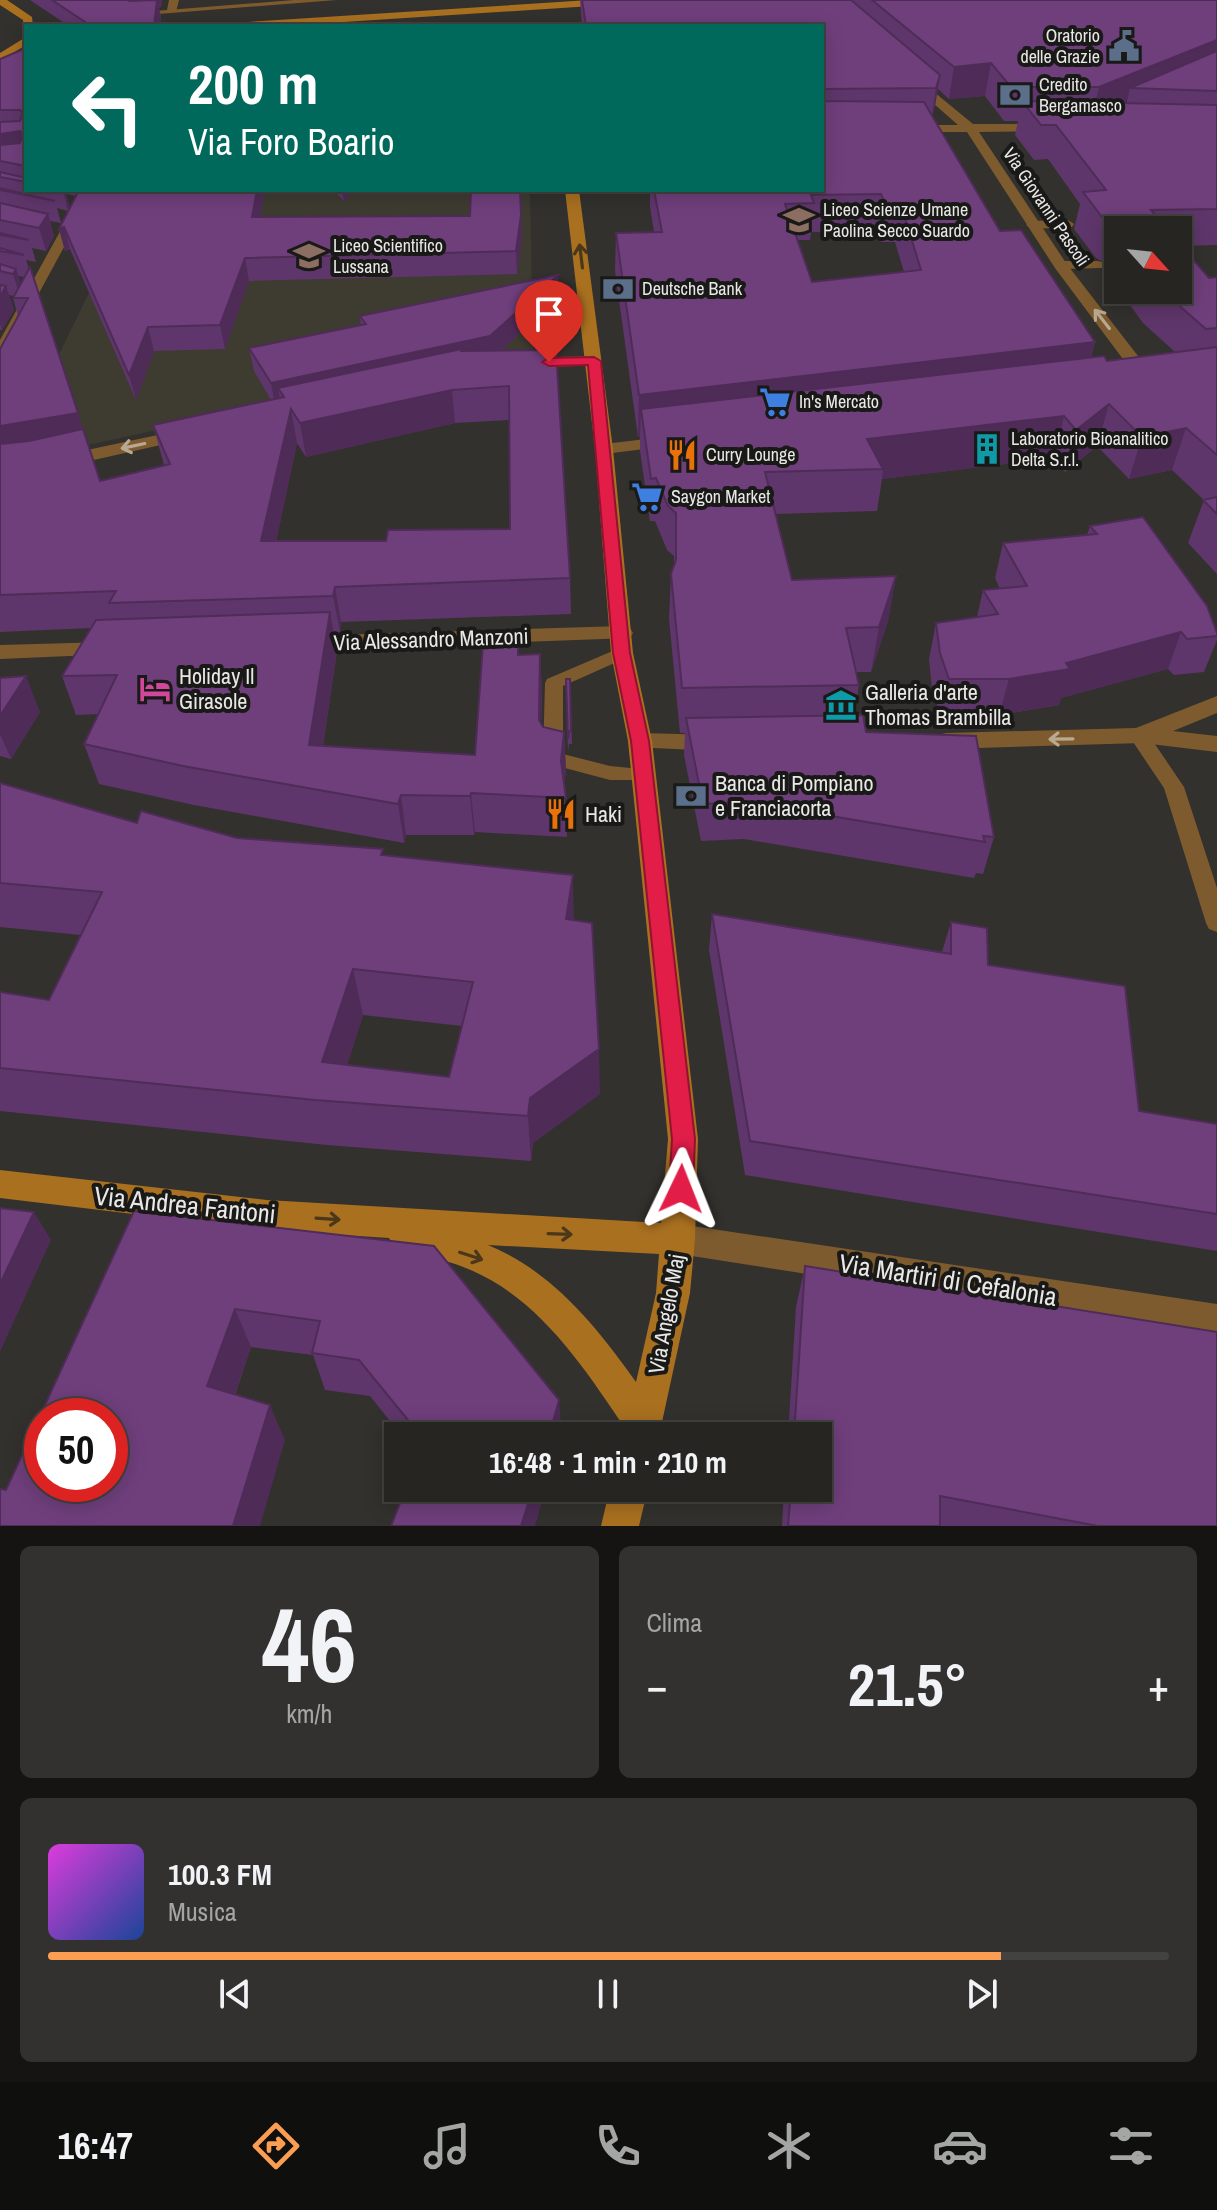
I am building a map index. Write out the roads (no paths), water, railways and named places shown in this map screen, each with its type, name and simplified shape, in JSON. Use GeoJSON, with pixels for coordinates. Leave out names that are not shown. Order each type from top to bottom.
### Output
{"type":"FeatureCollection","features":[{"type":"Feature","properties":{"kind":"main road"},"geometry":{"type":"LineString","coordinates":[[0,0],[28,19],[28,24]]}},
{"type":"Feature","properties":{"kind":"main road"},"geometry":{"type":"LineString","coordinates":[[259,24],[546,3],[638,0]]}},
{"type":"Feature","properties":{"kind":"main road"},"geometry":{"type":"LineString","coordinates":[[546,3],[552,18]]}},
{"type":"Feature","properties":{"kind":"main road"},"geometry":{"type":"LineString","coordinates":[[0,58],[24,41]]}},
{"type":"Feature","properties":{"kind":"main road","name":"Via Angelo Maj"},"geometry":{"type":"LineString","coordinates":[[572,192],[604,449],[622,643],[644,775],[683,1139],[679,1239],[673,1293],[644,1422]]}},
{"type":"Feature","properties":{"kind":"main road","name":"Via Andrea Fantoni"},"geometry":{"type":"LineString","coordinates":[[0,1184],[267,1215],[679,1239]]}},
{"type":"Feature","properties":{"kind":"main road","name":"Via Andrea Fantoni"},"geometry":{"type":"LineString","coordinates":[[370,1222],[493,1263],[535,1291],[590,1345],[637,1422]]}},
{"type":"Feature","properties":{"kind":"main road"},"geometry":{"type":"LineString","coordinates":[[620,1526],[626,1502]]}},
{"type":"Feature","properties":{"kind":"street","name":"Via Giovanni Pascoli"},"geometry":{"type":"LineString","coordinates":[[903,71],[971,129],[1060,265],[1155,381],[1120,385]]}},
{"type":"Feature","properties":{"kind":"street"},"geometry":{"type":"LineString","coordinates":[[896,129],[1063,127]]}},
{"type":"Feature","properties":{"kind":"street"},"geometry":{"type":"LineString","coordinates":[[504,365],[594,361]]}},
{"type":"Feature","properties":{"kind":"street"},"geometry":{"type":"LineString","coordinates":[[0,471],[40,466],[206,430]]}},
{"type":"Feature","properties":{"kind":"street"},"geometry":{"type":"LineString","coordinates":[[604,449],[686,439]]}},
{"type":"Feature","properties":{"kind":"street","name":"Via Alessandro Manzoni"},"geometry":{"type":"LineString","coordinates":[[287,643],[622,643]]}},
{"type":"Feature","properties":{"kind":"street"},"geometry":{"type":"LineString","coordinates":[[0,652],[128,648]]}},
{"type":"Feature","properties":{"kind":"street"},"geometry":{"type":"LineString","coordinates":[[1139,736],[1217,704]]}},
{"type":"Feature","properties":{"kind":"street"},"geometry":{"type":"LineString","coordinates":[[929,741],[1139,736],[1217,744]]}},
{"type":"Feature","properties":{"kind":"street"},"geometry":{"type":"LineString","coordinates":[[640,741],[739,743]]}},
{"type":"Feature","properties":{"kind":"street","name":"Via Martiri di Cefalonia"},"geometry":{"type":"LineString","coordinates":[[679,1239],[1217,1321]]}},
{"type":"Feature","properties":{"kind":"lane"},"geometry":{"type":"LineString","coordinates":[[133,13],[173,5],[333,0]]}},
{"type":"Feature","properties":{"kind":"lane"},"geometry":{"type":"LineString","coordinates":[[0,352],[4,336],[18,320],[20,305],[80,196]]}},
{"type":"Feature","properties":{"kind":"lane"},"geometry":{"type":"LineString","coordinates":[[1032,225],[1068,224]]}},
{"type":"Feature","properties":{"kind":"lane"},"geometry":{"type":"LineString","coordinates":[[1060,265],[1098,265]]}},
{"type":"Feature","properties":{"kind":"lane"},"geometry":{"type":"LineString","coordinates":[[0,315],[18,320]]}},
{"type":"Feature","properties":{"kind":"lane"},"geometry":{"type":"LineString","coordinates":[[622,643],[554,683],[553,758],[610,773],[644,775]]}},
{"type":"Feature","properties":{"kind":"lane"},"geometry":{"type":"LineString","coordinates":[[1139,736],[1174,787],[1217,923]]}},
{"type":"Feature","properties":{"kind":"place","name":"Oratorio delle Grazie"},"geometry":{"type":"Point","coordinates":[1124,46]}},
{"type":"Feature","properties":{"kind":"place","name":"Credito Bergamasco"},"geometry":{"type":"Point","coordinates":[1015,95]}},
{"type":"Feature","properties":{"kind":"place","name":"Liceo Scienze Umane Paolina Secco Suardo"},"geometry":{"type":"Point","coordinates":[799,220]}},
{"type":"Feature","properties":{"kind":"place","name":"Liceo Scientifico Lussana"},"geometry":{"type":"Point","coordinates":[309,256]}},
{"type":"Feature","properties":{"kind":"place","name":"Deutsche Bank"},"geometry":{"type":"Point","coordinates":[618,289]}},
{"type":"Feature","properties":{"kind":"place","name":"In's Mercato"},"geometry":{"type":"Point","coordinates":[775,402]}},
{"type":"Feature","properties":{"kind":"place","name":"Laboratorio Bioanalitico Delta S.r.l."},"geometry":{"type":"Point","coordinates":[987,449]}},
{"type":"Feature","properties":{"kind":"place","name":"Curry Lounge"},"geometry":{"type":"Point","coordinates":[682,455]}},
{"type":"Feature","properties":{"kind":"place","name":"Saygon Market"},"geometry":{"type":"Point","coordinates":[647,497]}},
{"type":"Feature","properties":{"kind":"place","name":"Holiday Il Girasole"},"geometry":{"type":"Point","coordinates":[155,689]}},
{"type":"Feature","properties":{"kind":"place","name":"Galleria d'arte Thomas Brambilla"},"geometry":{"type":"Point","coordinates":[841,705]}},
{"type":"Feature","properties":{"kind":"place","name":"Banca di Pompiano e Franciacorta"},"geometry":{"type":"Point","coordinates":[691,796]}},
{"type":"Feature","properties":{"kind":"place","name":"Haki"},"geometry":{"type":"Point","coordinates":[561,814]}}]}
